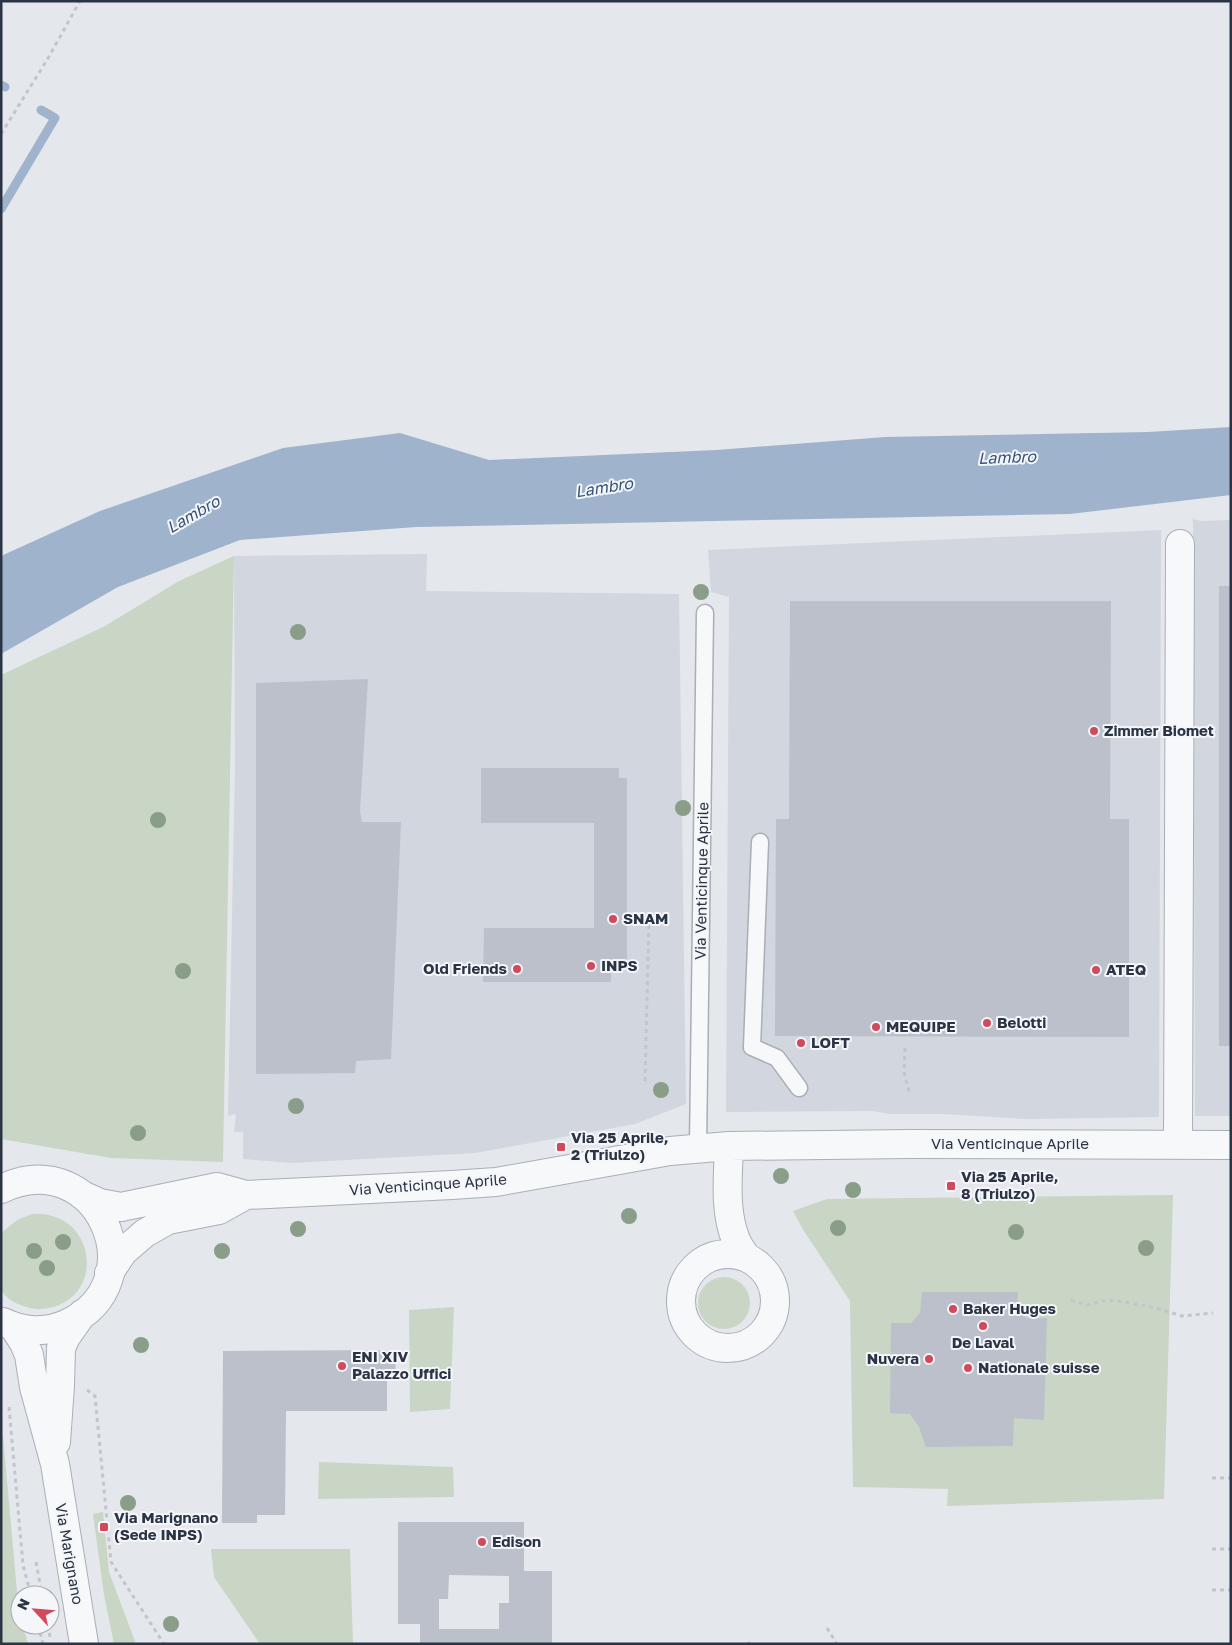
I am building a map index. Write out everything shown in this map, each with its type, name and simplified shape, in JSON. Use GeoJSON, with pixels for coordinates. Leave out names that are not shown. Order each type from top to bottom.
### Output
{"type":"FeatureCollection","features":[{"type":"Feature","properties":{"kind":"street"},"geometry":{"type":"LineString","coordinates":[[1178,1145],[1180,544]]}},
{"type":"Feature","properties":{"kind":"street","name":"Via Venticinque Aprile"},"geometry":{"type":"LineString","coordinates":[[82,1195],[100,1203],[121,1207],[216,1187],[246,1195],[496,1182],[670,1150],[729,1146],[901,1144],[1231,1145]]}},
{"type":"Feature","properties":{"kind":"street"},"geometry":{"type":"LineString","coordinates":[[729,1146],[727,1196],[736,1240],[746,1257]]}},
{"type":"Feature","properties":{"kind":"street"},"geometry":{"type":"LineString","coordinates":[[1,1189],[21,1182],[46,1180],[65,1185],[82,1195],[98,1211],[108,1230],[112,1256],[106,1285],[100,1295],[92,1306],[69,1323],[36,1330],[7,1324]]}},
{"type":"Feature","properties":{"kind":"street","name":"Via Venticinque Aprile"},"geometry":{"type":"LineString","coordinates":[[109,1273],[124,1252],[145,1233],[168,1220],[219,1210],[246,1195]]}},
{"type":"Feature","properties":{"kind":"street"},"geometry":{"type":"LineString","coordinates":[[697,1266],[708,1248],[727,1196]]}},
{"type":"Feature","properties":{"kind":"street"},"geometry":{"type":"LineString","coordinates":[[729,1254],[746,1257],[755,1262],[767,1274],[774,1289],[773,1316],[765,1331],[754,1341],[731,1349],[715,1347],[706,1344],[689,1330],[682,1316],[680,1305],[682,1289],[690,1271],[697,1266],[711,1256],[729,1254]]}},
{"type":"Feature","properties":{"kind":"street","name":"Via Marignano"},"geometry":{"type":"LineString","coordinates":[[54,1464],[60,1386],[60,1352],[66,1336],[82,1314]]}},
{"type":"Feature","properties":{"kind":"street","name":"Via Marignano"},"geometry":{"type":"LineString","coordinates":[[7,1324],[24,1343],[29,1356],[34,1387],[54,1464],[84,1644]]}},
{"type":"Feature","properties":{"kind":"lane","name":"Via Venticinque Aprile"},"geometry":{"type":"LineString","coordinates":[[698,1148],[705,613]]}},
{"type":"Feature","properties":{"kind":"lane"},"geometry":{"type":"LineString","coordinates":[[760,842],[752,1047],[777,1058],[799,1088]]}},
{"type":"Feature","properties":{"kind":"path"},"geometry":{"type":"LineString","coordinates":[[1,134],[47,60],[80,1]]}},
{"type":"Feature","properties":{"kind":"path"},"geometry":{"type":"LineString","coordinates":[[645,1080],[650,917]]}},
{"type":"Feature","properties":{"kind":"path"},"geometry":{"type":"LineString","coordinates":[[905,1048],[904,1072],[909,1092]]}},
{"type":"Feature","properties":{"kind":"path"},"geometry":{"type":"LineString","coordinates":[[1072,1300],[1087,1305],[1108,1300],[1125,1302],[1156,1308],[1182,1316],[1213,1313]]}},
{"type":"Feature","properties":{"kind":"path"},"geometry":{"type":"LineString","coordinates":[[84,1388],[95,1396],[111,1562],[164,1644]]}},
{"type":"Feature","properties":{"kind":"path"},"geometry":{"type":"LineString","coordinates":[[8,1398],[24,1565],[29,1585]]}},
{"type":"Feature","properties":{"kind":"path"},"geometry":{"type":"LineString","coordinates":[[1212,1478],[1231,1478]]}},
{"type":"Feature","properties":{"kind":"path"},"geometry":{"type":"LineString","coordinates":[[1212,1549],[1231,1549]]}},
{"type":"Feature","properties":{"kind":"path"},"geometry":{"type":"LineString","coordinates":[[36,1562],[40,1585]]}},
{"type":"Feature","properties":{"kind":"path"},"geometry":{"type":"LineString","coordinates":[[1212,1590],[1231,1590]]}},
{"type":"Feature","properties":{"kind":"path"},"geometry":{"type":"LineString","coordinates":[[827,1628],[837,1644]]}},
{"type":"Feature","properties":{"kind":"shaded area"},"geometry":{"type":"Polygon","coordinates":[[[1193,519],[1201,521],[1231,520],[1231,1116],[1195,1116],[1193,519]]]}},
{"type":"Feature","properties":{"kind":"shaded area"},"geometry":{"type":"Polygon","coordinates":[[[1161,530],[1159,1117],[1026,1119],[943,1114],[889,1114],[873,1111],[726,1112],[729,597],[711,592],[708,550],[1161,530]]]}},
{"type":"Feature","properties":{"kind":"shaded area"},"geometry":{"type":"Polygon","coordinates":[[[427,554],[426,591],[679,594],[686,1104],[635,1124],[475,1153],[292,1163],[243,1159],[243,1132],[234,1132],[236,1114],[228,1116],[235,767],[234,556],[427,554]]]}},
{"type":"Feature","properties":{"kind":"green space"},"geometry":{"type":"Polygon","coordinates":[[[234,556],[223,1162],[111,1158],[1,1139],[1,675],[105,626],[179,581],[234,556]]]}},
{"type":"Feature","properties":{"kind":"green space"},"geometry":{"type":"Polygon","coordinates":[[[1173,1195],[1164,1499],[947,1506],[948,1489],[853,1487],[850,1301],[793,1211],[827,1199],[1173,1195]]]}},
{"type":"Feature","properties":{"kind":"green space"},"geometry":{"type":"Polygon","coordinates":[[[32,1214],[53,1216],[70,1225],[81,1239],[86,1255],[86,1272],[80,1288],[68,1300],[49,1308],[35,1309],[14,1302],[1,1290],[1,1233],[17,1220],[32,1214]]]}},
{"type":"Feature","properties":{"kind":"green space"},"geometry":{"type":"Polygon","coordinates":[[[724,1277],[734,1279],[742,1285],[748,1293],[750,1303],[748,1313],[742,1321],[734,1327],[724,1329],[714,1327],[706,1321],[700,1313],[698,1303],[700,1293],[706,1285],[714,1279],[724,1277]]]}},
{"type":"Feature","properties":{"kind":"green space"},"geometry":{"type":"Polygon","coordinates":[[[454,1307],[450,1409],[410,1412],[409,1310],[454,1307]]]}},
{"type":"Feature","properties":{"kind":"green space"},"geometry":{"type":"Polygon","coordinates":[[[1,1432],[3,1436],[16,1585],[10,1585],[10,1635],[26,1635],[28,1644],[1,1644],[1,1432]]]}},
{"type":"Feature","properties":{"kind":"green space"},"geometry":{"type":"Polygon","coordinates":[[[319,1462],[453,1467],[454,1497],[318,1499],[319,1462]]]}},
{"type":"Feature","properties":{"kind":"green space"},"geometry":{"type":"Polygon","coordinates":[[[103,1512],[109,1572],[136,1644],[114,1644],[104,1595],[93,1514],[103,1512]]]}},
{"type":"Feature","properties":{"kind":"green space"},"geometry":{"type":"Polygon","coordinates":[[[211,1549],[350,1549],[353,1644],[260,1644],[214,1577],[211,1549]]]}},
{"type":"Feature","properties":{"kind":"water","name":"Lambro"},"geometry":{"type":"Polygon","coordinates":[[[1231,427],[1231,495],[1070,514],[416,527],[240,540],[118,587],[1,654],[1,556],[100,511],[283,448],[400,433],[489,460],[716,450],[885,437],[1148,432],[1231,427]]]}},
{"type":"Feature","properties":{"kind":"building"},"geometry":{"type":"Polygon","coordinates":[[[1219,586],[1231,586],[1231,1046],[1219,1046],[1219,586]]]}},
{"type":"Feature","properties":{"kind":"building"},"geometry":{"type":"Polygon","coordinates":[[[790,601],[1111,601],[1110,819],[1129,819],[1129,1037],[775,1036],[776,819],[789,819],[790,601]]]}},
{"type":"Feature","properties":{"kind":"building"},"geometry":{"type":"Polygon","coordinates":[[[368,679],[360,811],[362,822],[401,822],[391,1059],[356,1061],[355,1073],[256,1074],[256,683],[368,679]]]}},
{"type":"Feature","properties":{"kind":"building"},"geometry":{"type":"Polygon","coordinates":[[[481,768],[619,768],[619,778],[627,778],[627,963],[611,963],[611,982],[483,982],[484,928],[594,928],[594,823],[481,823],[481,768]]]}},
{"type":"Feature","properties":{"kind":"building","name":"Nationale suisse"},"geometry":{"type":"Polygon","coordinates":[[[922,1292],[1018,1292],[1017,1309],[1026,1318],[1047,1318],[1044,1420],[1014,1418],[1013,1446],[926,1447],[919,1427],[910,1414],[890,1413],[891,1323],[911,1323],[920,1313],[922,1292]]]}},
{"type":"Feature","properties":{"kind":"building"},"geometry":{"type":"Polygon","coordinates":[[[395,1350],[396,1380],[387,1380],[387,1411],[286,1411],[285,1515],[257,1515],[257,1523],[222,1523],[223,1351],[395,1350]]]}},
{"type":"Feature","properties":{"kind":"building"},"geometry":{"type":"Polygon","coordinates":[[[398,1522],[524,1522],[524,1571],[552,1571],[552,1644],[420,1644],[420,1624],[398,1624],[398,1522]],[[449,1575],[448,1599],[439,1599],[439,1629],[499,1629],[499,1603],[509,1603],[509,1576],[449,1575]]]}},
{"type":"Feature","properties":{"kind":"waterway"},"geometry":{"type":"LineString","coordinates":[[1,85],[5,87]]}},
{"type":"Feature","properties":{"kind":"waterway"},"geometry":{"type":"LineString","coordinates":[[1,209],[55,118],[41,110]]}},
{"type":"Feature","properties":{"kind":"place","name":"Zimmer Biomet"},"geometry":{"type":"Point","coordinates":[1094,731]}},
{"type":"Feature","properties":{"kind":"place","name":"SNAM"},"geometry":{"type":"Point","coordinates":[613,919]}},
{"type":"Feature","properties":{"kind":"place","name":"INPS"},"geometry":{"type":"Point","coordinates":[591,966]}},
{"type":"Feature","properties":{"kind":"place","name":"Old Friends"},"geometry":{"type":"Point","coordinates":[517,969]}},
{"type":"Feature","properties":{"kind":"place","name":"ATEQ"},"geometry":{"type":"Point","coordinates":[1096,970]}},
{"type":"Feature","properties":{"kind":"place","name":"Belotti"},"geometry":{"type":"Point","coordinates":[987,1023]}},
{"type":"Feature","properties":{"kind":"place","name":"MEQUIPE"},"geometry":{"type":"Point","coordinates":[876,1027]}},
{"type":"Feature","properties":{"kind":"place","name":"LOFT"},"geometry":{"type":"Point","coordinates":[801,1043]}},
{"type":"Feature","properties":{"kind":"place","name":"Via 25 Aprile, 2 (Triulzo)"},"geometry":{"type":"Point","coordinates":[561,1147]}},
{"type":"Feature","properties":{"kind":"place","name":"Via 25 Aprile, 8 (Triulzo)"},"geometry":{"type":"Point","coordinates":[951,1186]}},
{"type":"Feature","properties":{"kind":"place","name":"Baker Huges"},"geometry":{"type":"Point","coordinates":[953,1309]}},
{"type":"Feature","properties":{"kind":"place","name":"De Laval"},"geometry":{"type":"Point","coordinates":[983,1326]}},
{"type":"Feature","properties":{"kind":"place","name":"Nuvera"},"geometry":{"type":"Point","coordinates":[929,1359]}},
{"type":"Feature","properties":{"kind":"place","name":"ENI XIV Palazzo Uffici"},"geometry":{"type":"Point","coordinates":[342,1366]}},
{"type":"Feature","properties":{"kind":"place","name":"Nationale suisse"},"geometry":{"type":"Point","coordinates":[968,1368]}},
{"type":"Feature","properties":{"kind":"place","name":"Via Marignano (Sede INPS)"},"geometry":{"type":"Point","coordinates":[104,1527]}},
{"type":"Feature","properties":{"kind":"place","name":"Edison"},"geometry":{"type":"Point","coordinates":[482,1542]}}]}
